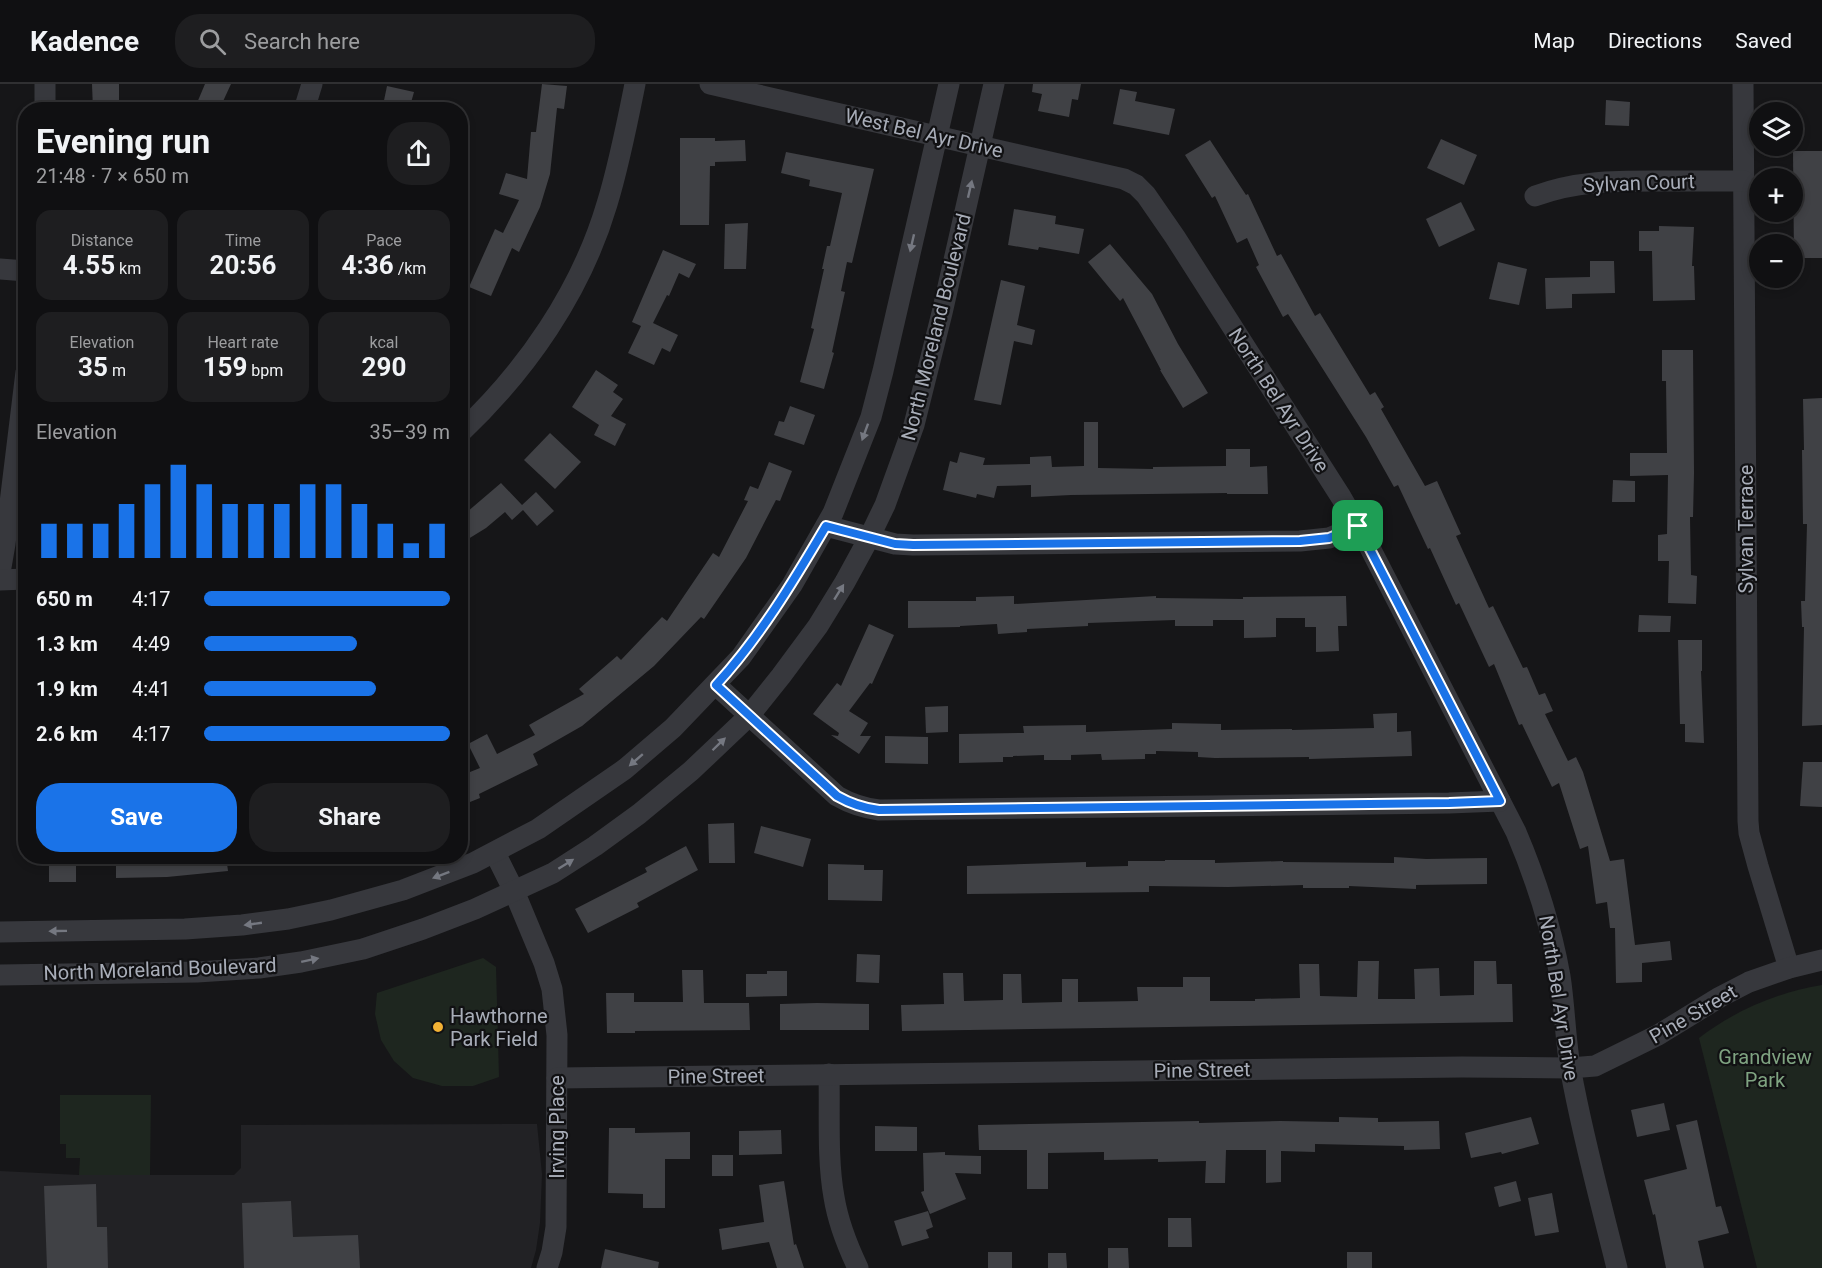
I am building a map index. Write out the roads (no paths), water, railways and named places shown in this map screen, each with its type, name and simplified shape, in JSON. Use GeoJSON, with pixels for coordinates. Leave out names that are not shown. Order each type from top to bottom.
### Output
{"type":"FeatureCollection","features":[{"type":"Feature","properties":{"kind":"street"},"geometry":{"type":"LineString","coordinates":[[45,84],[45,102]]}},
{"type":"Feature","properties":{"kind":"street"},"geometry":{"type":"LineString","coordinates":[[306,102],[312,84]]}},
{"type":"Feature","properties":{"kind":"street"},"geometry":{"type":"LineString","coordinates":[[468,426],[519,371],[568,296],[595,238],[607,205],[635,84]]}},
{"type":"Feature","properties":{"kind":"street","name":"West Bel Ayr Drive"},"geometry":{"type":"LineString","coordinates":[[710,84],[1124,179],[1136,185]]}},
{"type":"Feature","properties":{"kind":"street","name":"North Moreland Boulevard"},"geometry":{"type":"LineString","coordinates":[[0,932],[184,929],[242,925],[331,910],[402,890],[473,863],[538,829],[625,769],[673,728],[741,657],[792,585],[826,526],[849,473],[871,417],[883,371],[949,84]]}},
{"type":"Feature","properties":{"kind":"street","name":"North Moreland Boulevard"},"geometry":{"type":"LineString","coordinates":[[0,975],[197,972],[259,968],[363,949],[423,929],[553,873],[639,814],[691,771],[748,716],[818,626],[846,582],[885,505],[914,425],[994,84]]}},
{"type":"Feature","properties":{"kind":"street","name":"Sylvan Terrace"},"geometry":{"type":"LineString","coordinates":[[1743,84],[1748,821],[1758,866],[1789,968]]}},
{"type":"Feature","properties":{"kind":"street","name":"Sylvan Court"},"geometry":{"type":"LineString","coordinates":[[1535,196],[1586,182],[1744,181]]}},
{"type":"Feature","properties":{"kind":"street","name":"North Bel Ayr Drive"},"geometry":{"type":"LineString","coordinates":[[1136,185],[1146,195],[1176,237],[1358,526],[1500,801],[1528,862],[1548,920],[1560,977],[1570,1068],[1617,1268]]}},
{"type":"Feature","properties":{"kind":"street"},"geometry":{"type":"LineString","coordinates":[[0,269],[18,270]]}},
{"type":"Feature","properties":{"kind":"street"},"geometry":{"type":"LineString","coordinates":[[0,573],[18,438]]}},
{"type":"Feature","properties":{"kind":"street"},"geometry":{"type":"LineString","coordinates":[[826,526],[895,544],[913,545],[1300,541],[1329,538],[1358,526]]}},
{"type":"Feature","properties":{"kind":"street"},"geometry":{"type":"LineString","coordinates":[[0,580],[18,579]]}},
{"type":"Feature","properties":{"kind":"street"},"geometry":{"type":"LineString","coordinates":[[716,685],[837,796],[863,808],[891,810],[1438,804],[1500,801]]}},
{"type":"Feature","properties":{"kind":"street","name":"Irving Place"},"geometry":{"type":"LineString","coordinates":[[495,853],[514,891],[544,963],[552,989],[557,1035],[556,1227],[547,1268]]}},
{"type":"Feature","properties":{"kind":"street","name":"Pine Street"},"geometry":{"type":"LineString","coordinates":[[557,1078],[1595,1066],[1658,1035],[1749,982],[1789,968],[1822,960]]}},
{"type":"Feature","properties":{"kind":"street"},"geometry":{"type":"LineString","coordinates":[[829,1074],[831,1172],[834,1197],[843,1233],[858,1268]]}},
{"type":"Feature","properties":{"kind":"place","name":"Hawthorne Park Field"},"geometry":{"type":"Point","coordinates":[438,1027]}},
{"type":"Feature","properties":{"kind":"park label","name":"Grandview Park"},"geometry":{"type":"Point","coordinates":[1765,1068]}}]}
